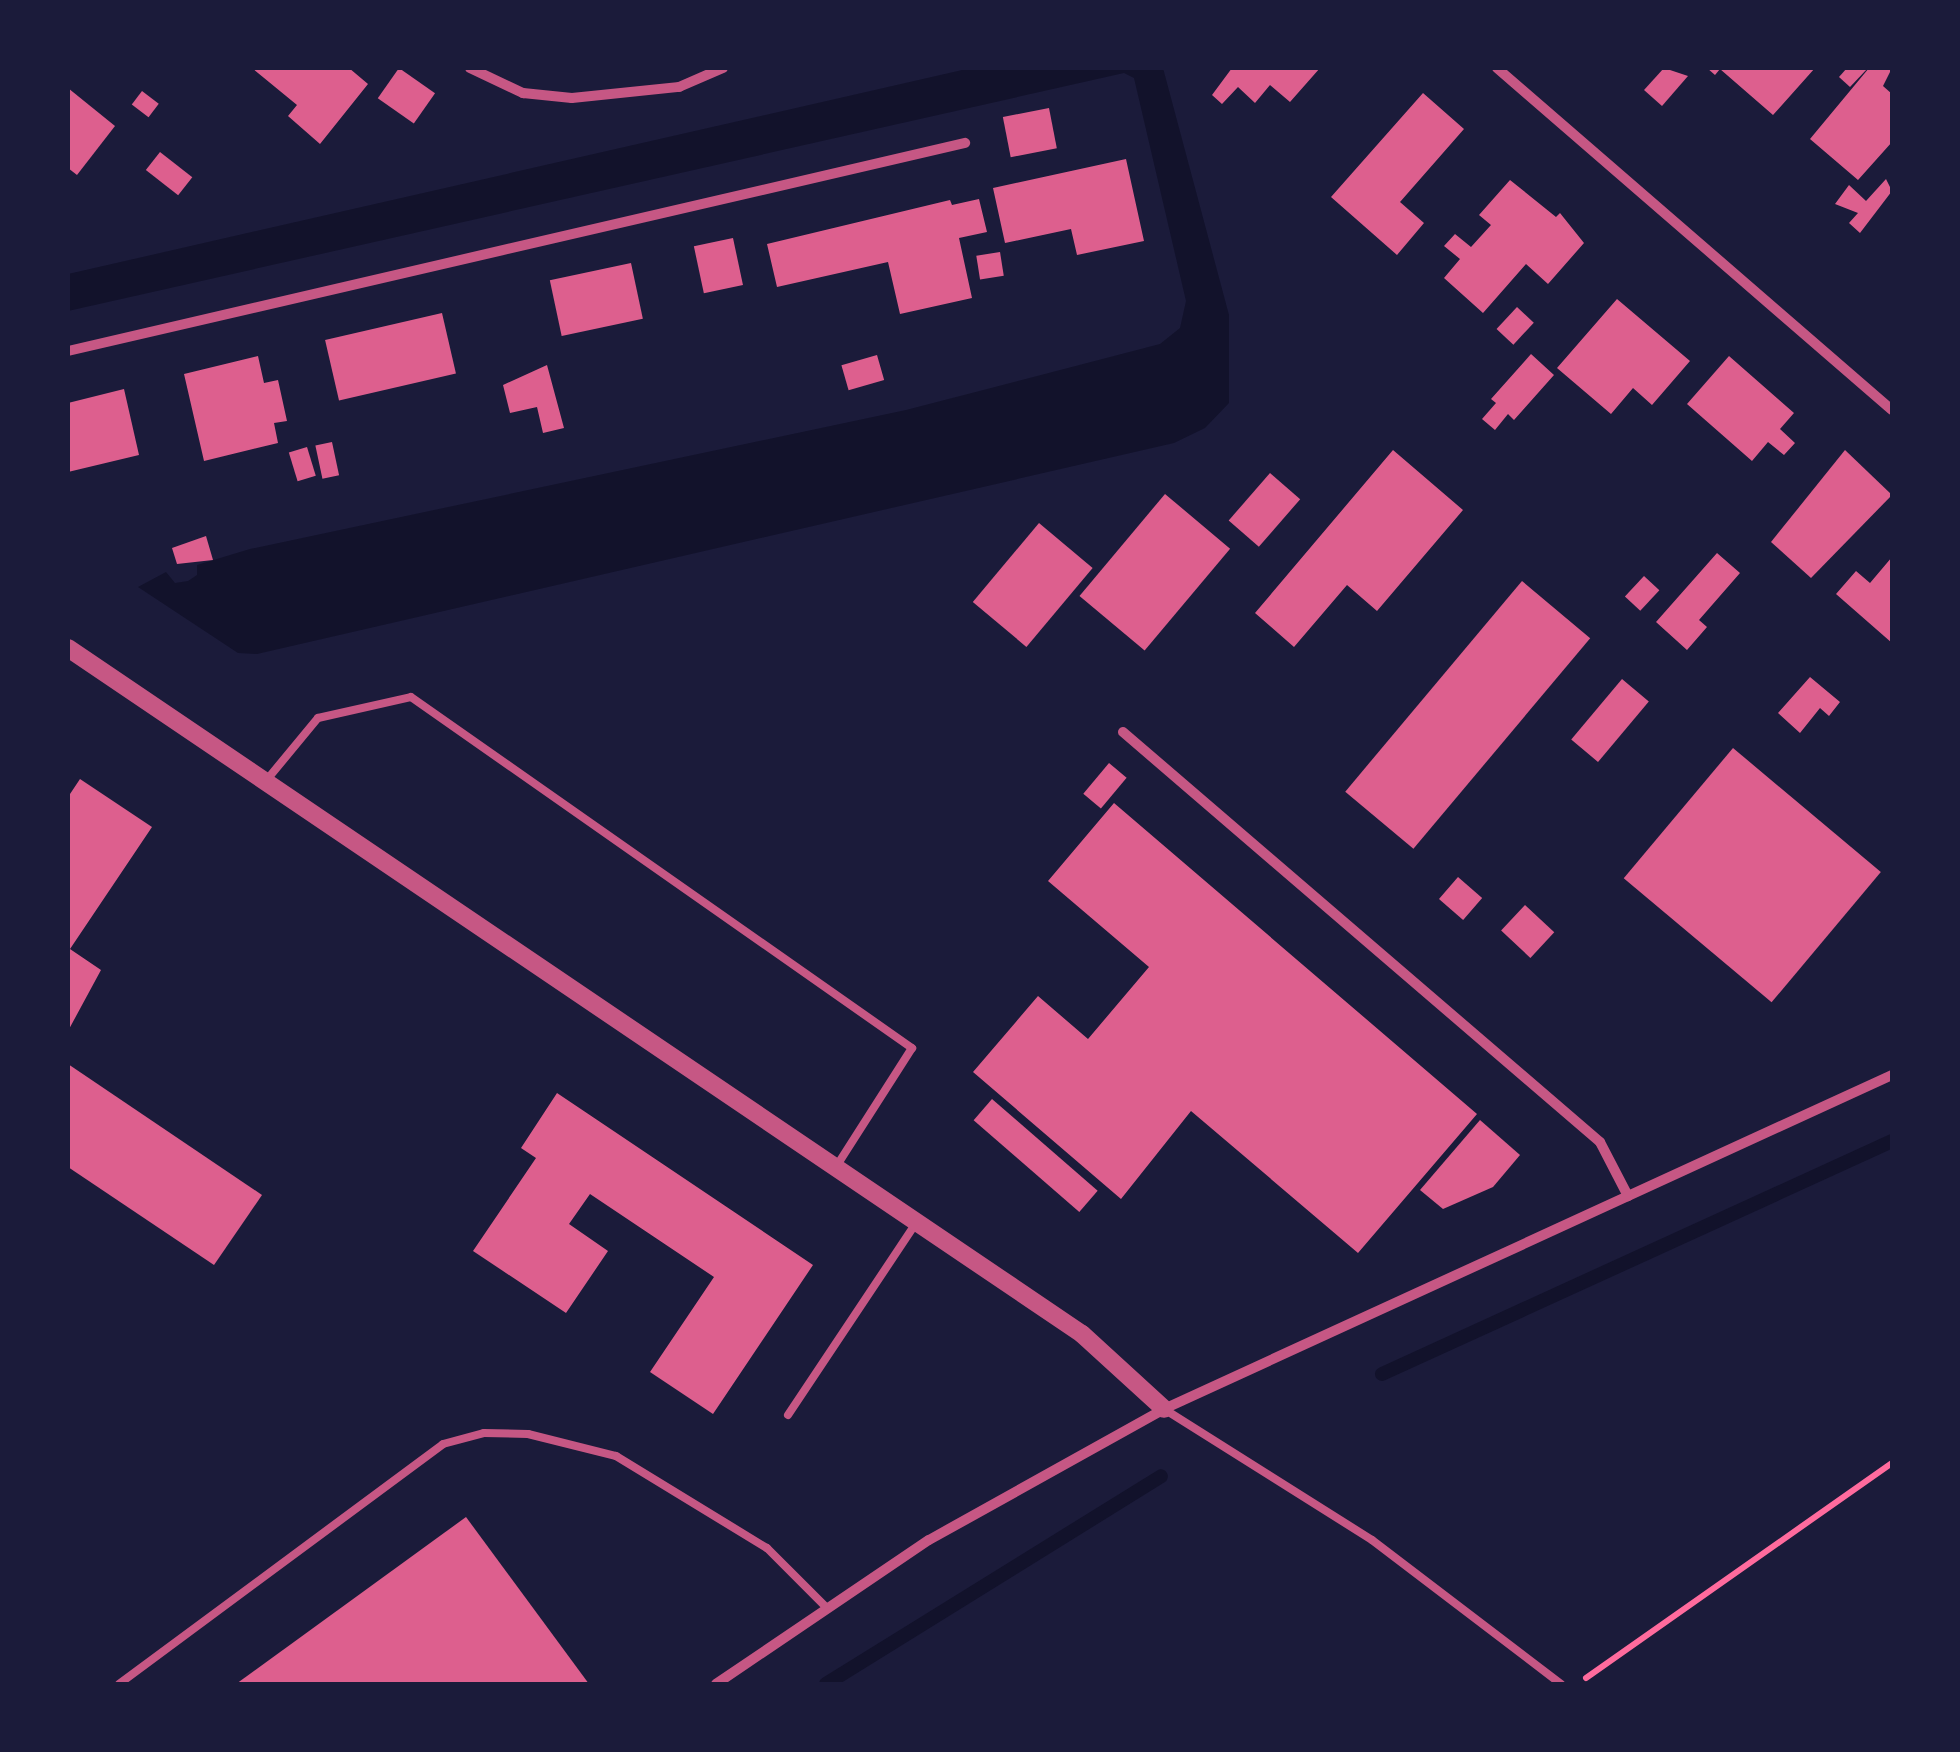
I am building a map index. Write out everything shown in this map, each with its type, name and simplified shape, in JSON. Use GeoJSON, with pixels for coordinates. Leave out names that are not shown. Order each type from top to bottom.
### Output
{"type":"FeatureCollection","features":[{"type":"Feature","properties":{"kind":"street"},"geometry":{"type":"LineString","coordinates":[[470,68],[523,93],[572,98],[680,86],[723,68]]}},
{"type":"Feature","properties":{"kind":"street"},"geometry":{"type":"LineString","coordinates":[[1497,68],[1892,410]]}},
{"type":"Feature","properties":{"kind":"street"},"geometry":{"type":"LineString","coordinates":[[68,350],[965,143]]}},
{"type":"Feature","properties":{"kind":"street"},"geometry":{"type":"LineString","coordinates":[[68,648],[1082,1334],[1164,1409]]}},
{"type":"Feature","properties":{"kind":"street"},"geometry":{"type":"LineString","coordinates":[[1123,732],[1600,1142],[1628,1196]]}},
{"type":"Feature","properties":{"kind":"street"},"geometry":{"type":"LineString","coordinates":[[716,1684],[929,1540],[1164,1409],[1892,1075]]}},
{"type":"Feature","properties":{"kind":"lane"},"geometry":{"type":"LineString","coordinates":[[266,782],[318,718],[410,697],[912,1048],[836,1167]]}},
{"type":"Feature","properties":{"kind":"lane"},"geometry":{"type":"LineString","coordinates":[[788,1415],[917,1222]]}},
{"type":"Feature","properties":{"kind":"lane"},"geometry":{"type":"LineString","coordinates":[[1164,1409],[1372,1540],[1561,1684]]}},
{"type":"Feature","properties":{"kind":"lane"},"geometry":{"type":"LineString","coordinates":[[119,1684],[443,1444],[484,1433],[528,1434],[616,1456],[768,1548],[828,1609]]}},
{"type":"Feature","properties":{"kind":"path"},"geometry":{"type":"LineString","coordinates":[[1577,1684],[1892,1463]]}},
{"type":"Feature","properties":{"kind":"shaded area"},"geometry":{"type":"Polygon","coordinates":[[[971,68],[1163,68],[1229,315],[1229,403],[1205,428],[1174,443],[257,654],[238,653],[138,587],[166,572],[175,583],[188,581],[197,575],[197,565],[250,549],[906,410],[1160,344],[1180,328],[1186,301],[1134,78],[1124,73],[68,311],[68,274],[971,68]]]}},
{"type":"Feature","properties":{"kind":"building"},"geometry":{"type":"Polygon","coordinates":[[[252,68],[349,68],[368,84],[320,144],[288,116],[297,105],[252,68]]]}},
{"type":"Feature","properties":{"kind":"building"},"geometry":{"type":"Polygon","coordinates":[[[399,68],[435,93],[414,124],[378,98],[399,68]]]}},
{"type":"Feature","properties":{"kind":"building"},"geometry":{"type":"Polygon","coordinates":[[[1232,68],[1320,68],[1290,102],[1270,85],[1255,103],[1238,87],[1222,104],[1212,95],[1232,68]]]}},
{"type":"Feature","properties":{"kind":"building"},"geometry":{"type":"Polygon","coordinates":[[[1664,68],[1688,76],[1662,106],[1644,90],[1664,68]]]}},
{"type":"Feature","properties":{"kind":"building"},"geometry":{"type":"Polygon","coordinates":[[[1707,68],[1815,68],[1773,115],[1720,69],[1715,75],[1707,68]]]}},
{"type":"Feature","properties":{"kind":"building"},"geometry":{"type":"Polygon","coordinates":[[[1847,68],[1868,68],[1850,87],[1839,77],[1847,68]]]}},
{"type":"Feature","properties":{"kind":"building"},"geometry":{"type":"Polygon","coordinates":[[[1869,68],[1892,68],[1883,86],[1892,94],[1892,142],[1858,180],[1810,139],[1869,68]]]}},
{"type":"Feature","properties":{"kind":"building"},"geometry":{"type":"Polygon","coordinates":[[[68,88],[115,126],[77,175],[68,168],[68,88]]]}},
{"type":"Feature","properties":{"kind":"building"},"geometry":{"type":"Polygon","coordinates":[[[142,91],[159,104],[149,117],[132,105],[142,91]]]}},
{"type":"Feature","properties":{"kind":"building"},"geometry":{"type":"Polygon","coordinates":[[[1423,93],[1464,129],[1400,202],[1424,223],[1397,255],[1331,197],[1423,93]]]}},
{"type":"Feature","properties":{"kind":"building"},"geometry":{"type":"Polygon","coordinates":[[[1049,108],[1057,148],[1011,157],[1003,117],[1049,108]]]}},
{"type":"Feature","properties":{"kind":"building"},"geometry":{"type":"Polygon","coordinates":[[[160,152],[192,177],[178,195],[146,170],[160,152]]]}},
{"type":"Feature","properties":{"kind":"building"},"geometry":{"type":"Polygon","coordinates":[[[1126,159],[1144,241],[1077,255],[1071,229],[1005,243],[993,188],[1126,159]]]}},
{"type":"Feature","properties":{"kind":"building"},"geometry":{"type":"Polygon","coordinates":[[[1886,179],[1892,191],[1860,233],[1849,223],[1858,213],[1835,204],[1849,185],[1866,201],[1886,179]]]}},
{"type":"Feature","properties":{"kind":"building"},"geometry":{"type":"Polygon","coordinates":[[[1510,180],[1556,217],[1560,213],[1584,243],[1548,284],[1526,264],[1483,313],[1444,278],[1460,259],[1444,246],[1455,234],[1471,247],[1491,225],[1479,215],[1510,180]]]}},
{"type":"Feature","properties":{"kind":"building"},"geometry":{"type":"Polygon","coordinates":[[[979,199],[987,232],[959,238],[972,298],[900,314],[888,262],[777,287],[767,244],[950,200],[952,205],[979,199]]]}},
{"type":"Feature","properties":{"kind":"building"},"geometry":{"type":"Polygon","coordinates":[[[733,238],[743,285],[704,293],[694,246],[733,238]]]}},
{"type":"Feature","properties":{"kind":"building"},"geometry":{"type":"Polygon","coordinates":[[[1000,252],[1004,276],[980,279],[976,256],[1000,252]]]}},
{"type":"Feature","properties":{"kind":"building"},"geometry":{"type":"Polygon","coordinates":[[[631,263],[643,319],[562,336],[550,280],[631,263]]]}},
{"type":"Feature","properties":{"kind":"building"},"geometry":{"type":"Polygon","coordinates":[[[1617,299],[1690,361],[1652,405],[1633,388],[1611,414],[1557,368],[1617,299]]]}},
{"type":"Feature","properties":{"kind":"building"},"geometry":{"type":"Polygon","coordinates":[[[1517,307],[1534,323],[1513,345],[1497,329],[1517,307]]]}},
{"type":"Feature","properties":{"kind":"building"},"geometry":{"type":"Polygon","coordinates":[[[442,313],[456,373],[339,400],[325,340],[442,313]]]}},
{"type":"Feature","properties":{"kind":"building"},"geometry":{"type":"Polygon","coordinates":[[[1531,354],[1554,375],[1514,420],[1508,414],[1495,430],[1482,419],[1496,403],[1491,399],[1531,354]]]}},
{"type":"Feature","properties":{"kind":"building"},"geometry":{"type":"Polygon","coordinates":[[[877,355],[884,380],[849,390],[841,365],[877,355]]]}},
{"type":"Feature","properties":{"kind":"building"},"geometry":{"type":"Polygon","coordinates":[[[258,356],[264,383],[278,380],[287,421],[274,423],[278,443],[204,461],[184,374],[258,356]]]}},
{"type":"Feature","properties":{"kind":"building"},"geometry":{"type":"Polygon","coordinates":[[[1729,356],[1794,413],[1780,429],[1795,443],[1784,455],[1768,442],[1752,461],[1687,404],[1729,356]]]}},
{"type":"Feature","properties":{"kind":"building"},"geometry":{"type":"Polygon","coordinates":[[[547,365],[564,428],[543,433],[537,407],[510,413],[503,385],[547,365]]]}},
{"type":"Feature","properties":{"kind":"building"},"geometry":{"type":"Polygon","coordinates":[[[124,389],[139,455],[68,472],[68,403],[124,389]]]}},
{"type":"Feature","properties":{"kind":"building"},"geometry":{"type":"Polygon","coordinates":[[[332,442],[339,475],[322,479],[315,446],[332,442]]]}},
{"type":"Feature","properties":{"kind":"building"},"geometry":{"type":"Polygon","coordinates":[[[307,447],[316,476],[298,481],[289,453],[307,447]]]}},
{"type":"Feature","properties":{"kind":"building"},"geometry":{"type":"Polygon","coordinates":[[[1393,450],[1463,510],[1377,611],[1347,585],[1294,647],[1255,613],[1393,450]]]}},
{"type":"Feature","properties":{"kind":"building"},"geometry":{"type":"Polygon","coordinates":[[[1845,450],[1892,495],[1811,578],[1771,542],[1845,450]]]}},
{"type":"Feature","properties":{"kind":"building"},"geometry":{"type":"Polygon","coordinates":[[[1270,473],[1300,499],[1259,547],[1229,521],[1270,473]]]}},
{"type":"Feature","properties":{"kind":"building"},"geometry":{"type":"Polygon","coordinates":[[[1165,494],[1230,549],[1145,651],[1080,596],[1165,494]]]}},
{"type":"Feature","properties":{"kind":"building"},"geometry":{"type":"Polygon","coordinates":[[[1039,523],[1093,568],[1026,647],[973,602],[1039,523]]]}},
{"type":"Feature","properties":{"kind":"building"},"geometry":{"type":"Polygon","coordinates":[[[206,536],[213,560],[177,564],[172,548],[206,536]]]}},
{"type":"Feature","properties":{"kind":"building"},"geometry":{"type":"Polygon","coordinates":[[[1717,553],[1740,573],[1699,620],[1707,627],[1687,650],[1656,622],[1717,553]]]}},
{"type":"Feature","properties":{"kind":"building"},"geometry":{"type":"Polygon","coordinates":[[[1892,557],[1892,643],[1836,594],[1856,571],[1870,583],[1892,557]]]}},
{"type":"Feature","properties":{"kind":"building"},"geometry":{"type":"Polygon","coordinates":[[[1644,576],[1659,590],[1640,611],[1625,596],[1644,576]]]}},
{"type":"Feature","properties":{"kind":"building"},"geometry":{"type":"Polygon","coordinates":[[[1522,581],[1590,638],[1413,849],[1345,792],[1522,581]]]}},
{"type":"Feature","properties":{"kind":"building"},"geometry":{"type":"Polygon","coordinates":[[[1810,677],[1840,702],[1829,716],[1820,708],[1800,733],[1778,713],[1810,677]]]}},
{"type":"Feature","properties":{"kind":"building"},"geometry":{"type":"Polygon","coordinates":[[[1622,679],[1649,701],[1598,762],[1571,740],[1622,679]]]}},
{"type":"Feature","properties":{"kind":"building"},"geometry":{"type":"Polygon","coordinates":[[[1733,748],[1881,872],[1772,1002],[1624,878],[1733,748]]]}},
{"type":"Feature","properties":{"kind":"building"},"geometry":{"type":"Polygon","coordinates":[[[1109,763],[1127,778],[1101,808],[1083,794],[1109,763]]]}},
{"type":"Feature","properties":{"kind":"building"},"geometry":{"type":"Polygon","coordinates":[[[80,779],[152,827],[70,949],[101,970],[68,1031],[68,797],[80,779]]]}},
{"type":"Feature","properties":{"kind":"building"},"geometry":{"type":"Polygon","coordinates":[[[1114,803],[1477,1114],[1358,1253],[1191,1111],[1121,1199],[973,1072],[1038,996],[1088,1039],[1149,967],[1048,881],[1114,803]]]}},
{"type":"Feature","properties":{"kind":"building"},"geometry":{"type":"Polygon","coordinates":[[[1458,877],[1482,898],[1463,920],[1439,899],[1458,877]]]}},
{"type":"Feature","properties":{"kind":"building"},"geometry":{"type":"Polygon","coordinates":[[[1525,905],[1554,932],[1530,958],[1501,931],[1525,905]]]}},
{"type":"Feature","properties":{"kind":"building"},"geometry":{"type":"Polygon","coordinates":[[[68,1064],[262,1195],[214,1265],[68,1167],[68,1064]]]}},
{"type":"Feature","properties":{"kind":"building"},"geometry":{"type":"Polygon","coordinates":[[[557,1093],[813,1265],[713,1414],[650,1372],[714,1277],[590,1194],[569,1224],[608,1251],[566,1313],[473,1251],[536,1158],[521,1148],[557,1093]]]}},
{"type":"Feature","properties":{"kind":"building"},"geometry":{"type":"Polygon","coordinates":[[[992,1099],[1098,1191],[1079,1212],[974,1120],[992,1099]]]}},
{"type":"Feature","properties":{"kind":"building"},"geometry":{"type":"Polygon","coordinates":[[[1480,1120],[1520,1155],[1493,1187],[1443,1209],[1420,1190],[1480,1120]]]}},
{"type":"Feature","properties":{"kind":"building"},"geometry":{"type":"Polygon","coordinates":[[[466,1517],[589,1684],[236,1684],[466,1517]]]}},
{"type":"Feature","properties":{"kind":"waterway"},"geometry":{"type":"LineString","coordinates":[[1382,1374],[1892,1141]]}},
{"type":"Feature","properties":{"kind":"waterway"},"geometry":{"type":"LineString","coordinates":[[826,1684],[1161,1476]]}}]}
